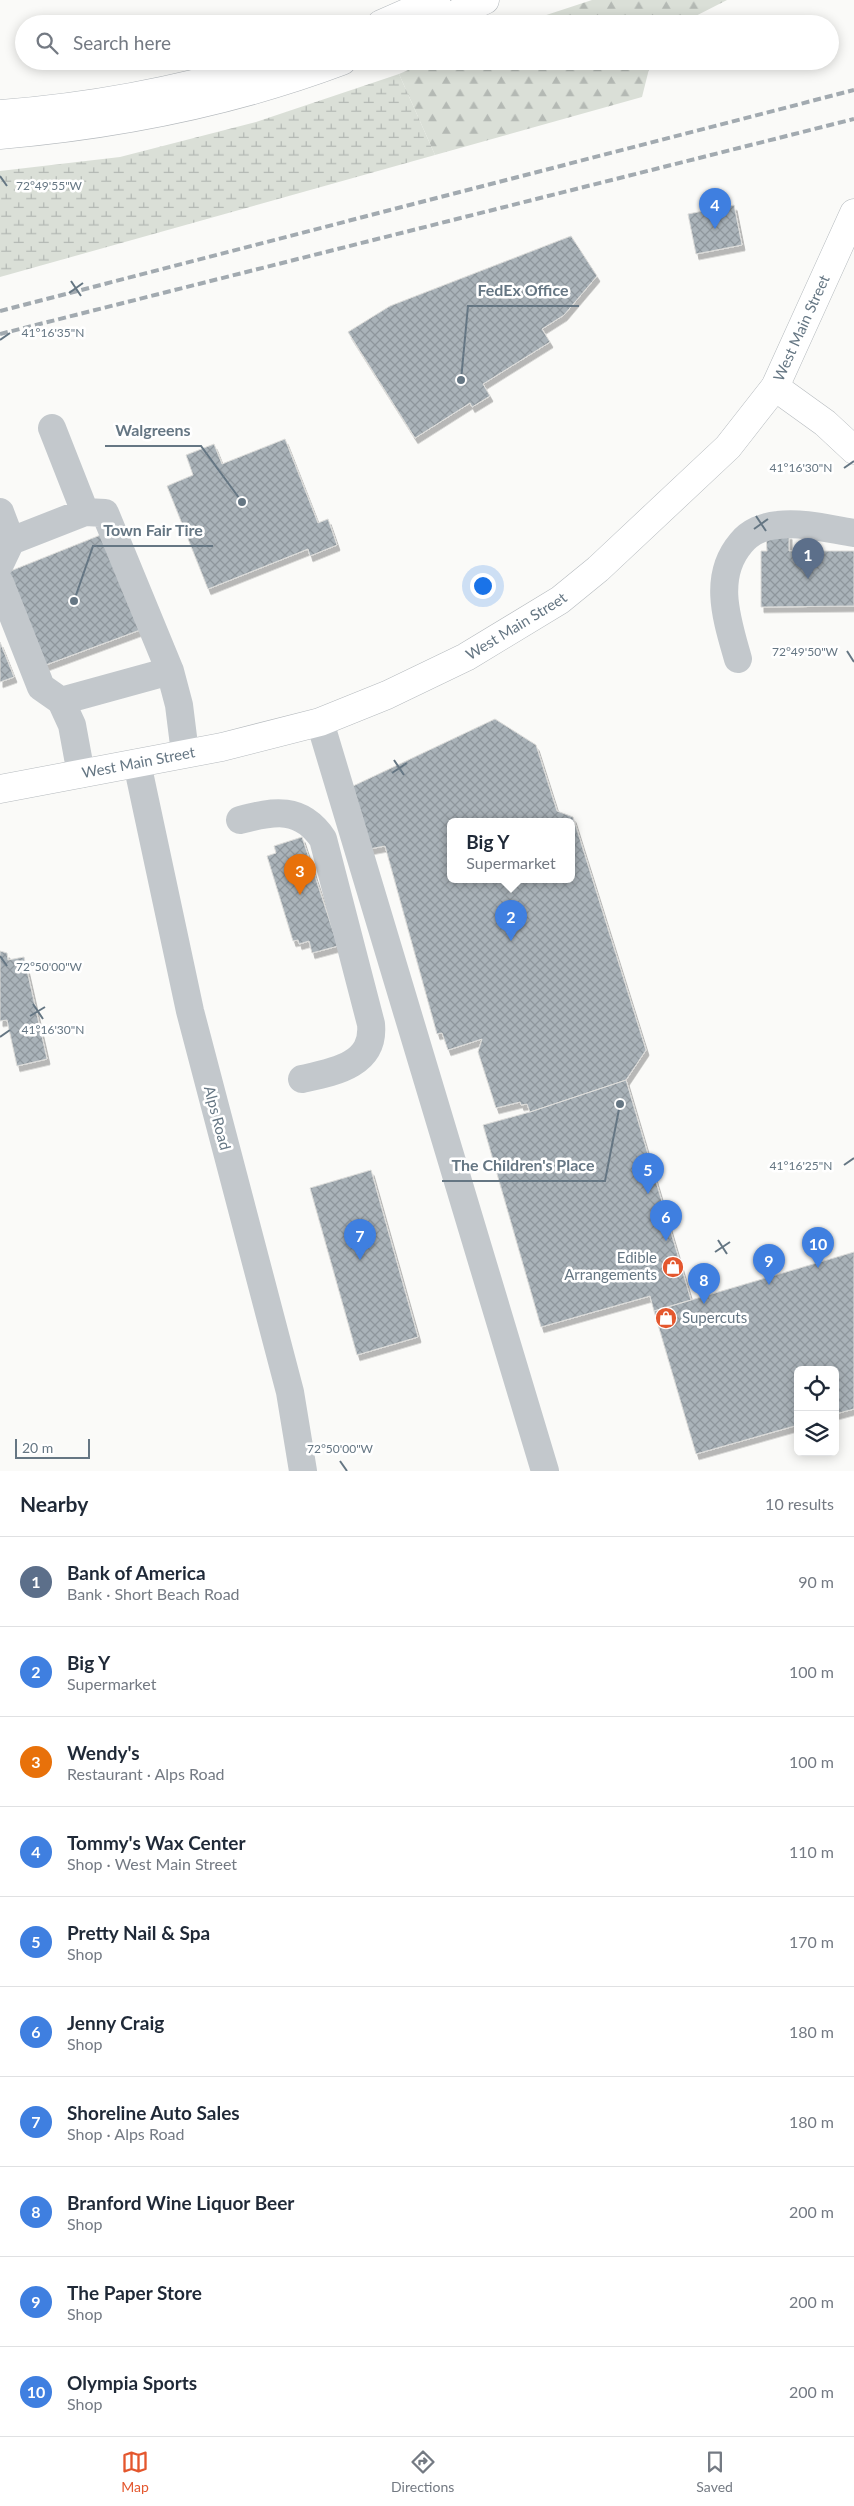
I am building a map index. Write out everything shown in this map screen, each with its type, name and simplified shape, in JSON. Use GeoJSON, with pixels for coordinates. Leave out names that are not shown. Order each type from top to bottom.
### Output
{"type":"FeatureCollection","features":[{"type":"Feature","properties":{"kind":"main road"},"geometry":{"type":"LineString","coordinates":[[402,15],[436,0]]}},
{"type":"Feature","properties":{"kind":"main road"},"geometry":{"type":"LineString","coordinates":[[453,15],[485,0]]}},
{"type":"Feature","properties":{"kind":"main road"},"geometry":{"type":"LineString","coordinates":[[0,114],[90,104],[144,94],[240,70]]}},
{"type":"Feature","properties":{"kind":"main road"},"geometry":{"type":"LineString","coordinates":[[0,135],[94,125],[161,112],[263,88],[316,70]]}},
{"type":"Feature","properties":{"kind":"main road","name":"West Main Street"},"geometry":{"type":"LineString","coordinates":[[0,789],[246,741],[320,722],[387,695],[466,657],[560,600],[626,544],[728,447],[775,388],[854,214]]}},
{"type":"Feature","properties":{"kind":"main road"},"geometry":{"type":"LineString","coordinates":[[775,388],[825,423],[854,450]]}},
{"type":"Feature","properties":{"kind":"street"},"geometry":{"type":"LineString","coordinates":[[52,428],[85,512]]}},
{"type":"Feature","properties":{"kind":"street"},"geometry":{"type":"LineString","coordinates":[[0,512],[6,552],[85,512],[105,513],[170,671],[179,705],[185,753]]}},
{"type":"Feature","properties":{"kind":"street"},"geometry":{"type":"LineString","coordinates":[[738,659],[724,598],[724,574],[731,555],[750,533],[777,524],[806,524],[854,533]]}},
{"type":"Feature","properties":{"kind":"street"},"geometry":{"type":"LineString","coordinates":[[0,583],[41,686],[61,701],[72,725],[81,774]]}},
{"type":"Feature","properties":{"kind":"street"},"geometry":{"type":"LineString","coordinates":[[61,701],[170,671]]}},
{"type":"Feature","properties":{"kind":"street"},"geometry":{"type":"LineString","coordinates":[[320,722],[546,1471]]}},
{"type":"Feature","properties":{"kind":"street","name":"Alps Road"},"geometry":{"type":"LineString","coordinates":[[137,763],[190,1011],[290,1392],[303,1471]]}},
{"type":"Feature","properties":{"kind":"street"},"geometry":{"type":"LineString","coordinates":[[240,820],[274,812],[296,816],[312,824],[322,839],[372,1024],[372,1034],[367,1051],[351,1066],[333,1073],[302,1079]]}},
{"type":"Feature","properties":{"kind":"green space"},"geometry":{"type":"Polygon","coordinates":[[[592,0],[727,0],[698,15],[546,15],[592,0]]]}},
{"type":"Feature","properties":{"kind":"green space"},"geometry":{"type":"Polygon","coordinates":[[[408,70],[649,70],[642,97],[435,155],[399,74],[408,70]]]}},
{"type":"Feature","properties":{"kind":"green space"},"geometry":{"type":"Polygon","coordinates":[[[399,74],[435,155],[0,277],[0,171],[120,157],[256,122],[399,74]]]}},
{"type":"Feature","properties":{"kind":"building"},"geometry":{"type":"Polygon","coordinates":[[[734,205],[742,245],[696,254],[688,214],[734,205]]]}},
{"type":"Feature","properties":{"kind":"building"},"geometry":{"type":"Polygon","coordinates":[[[571,236],[597,276],[564,315],[542,329],[550,342],[483,384],[490,396],[472,407],[470,403],[415,438],[348,332],[390,306],[571,236]]]}},
{"type":"Feature","properties":{"kind":"building"},"geometry":{"type":"Polygon","coordinates":[[[285,439],[318,523],[328,519],[337,545],[310,556],[308,549],[208,589],[167,486],[193,475],[186,455],[214,444],[222,464],[285,439]]]}},
{"type":"Feature","properties":{"kind":"building"},"geometry":{"type":"Polygon","coordinates":[[[103,534],[140,630],[43,666],[8,572],[103,534]]]}},
{"type":"Feature","properties":{"kind":"building"},"geometry":{"type":"Polygon","coordinates":[[[789,534],[789,551],[854,551],[854,606],[761,607],[761,551],[767,551],[766,535],[789,534]]]}},
{"type":"Feature","properties":{"kind":"building"},"geometry":{"type":"Polygon","coordinates":[[[0,642],[14,677],[0,682],[0,642]]]}},
{"type":"Feature","properties":{"kind":"building"},"geometry":{"type":"Polygon","coordinates":[[[495,719],[536,745],[557,811],[573,818],[447,818],[447,883],[575,883],[575,823],[646,1050],[626,1080],[530,1112],[527,1104],[521,1105],[520,1102],[496,1108],[478,1052],[482,1039],[448,1050],[442,1033],[437,1034],[385,846],[369,849],[351,787],[495,719]]]}},
{"type":"Feature","properties":{"kind":"building"},"geometry":{"type":"Polygon","coordinates":[[[302,837],[338,946],[312,953],[309,941],[299,944],[298,940],[293,941],[267,856],[276,853],[274,846],[302,837]]]}},
{"type":"Feature","properties":{"kind":"building"},"geometry":{"type":"Polygon","coordinates":[[[0,951],[7,953],[8,960],[24,957],[47,1059],[17,1066],[7,1020],[0,1021],[0,951]]]}},
{"type":"Feature","properties":{"kind":"building"},"geometry":{"type":"Polygon","coordinates":[[[626,1080],[691,1300],[654,1311],[650,1296],[541,1327],[483,1125],[530,1112],[626,1080]]]}},
{"type":"Feature","properties":{"kind":"building"},"geometry":{"type":"Polygon","coordinates":[[[371,1170],[418,1337],[357,1355],[310,1188],[371,1170]]]}},
{"type":"Feature","properties":{"kind":"building"},"geometry":{"type":"Polygon","coordinates":[[[854,1252],[854,1409],[839,1413],[839,1366],[794,1366],[794,1426],[696,1454],[654,1311],[854,1252]]]}},
{"type":"Feature","properties":{"kind":"railway"},"geometry":{"type":"LineString","coordinates":[[0,311],[854,90]]}},
{"type":"Feature","properties":{"kind":"railway"},"geometry":{"type":"LineString","coordinates":[[0,334],[854,119]]}},
{"type":"Feature","properties":{"kind":"place","name":"Tommy's Wax Center"},"geometry":{"type":"Point","coordinates":[715,229]}},
{"type":"Feature","properties":{"kind":"place","name":"FedEx Office"},"geometry":{"type":"Point","coordinates":[461,380]}},
{"type":"Feature","properties":{"kind":"place","name":"Walgreens"},"geometry":{"type":"Point","coordinates":[242,502]}},
{"type":"Feature","properties":{"kind":"place","name":"Bank of America"},"geometry":{"type":"Point","coordinates":[808,579]}},
{"type":"Feature","properties":{"kind":"place","name":"Town Fair Tire"},"geometry":{"type":"Point","coordinates":[74,601]}},
{"type":"Feature","properties":{"kind":"place","name":"Wendy's"},"geometry":{"type":"Point","coordinates":[300,895]}},
{"type":"Feature","properties":{"kind":"place","name":"Big Y"},"geometry":{"type":"Point","coordinates":[511,941]}},
{"type":"Feature","properties":{"kind":"place","name":"The Children's Place"},"geometry":{"type":"Point","coordinates":[620,1104]}},
{"type":"Feature","properties":{"kind":"place","name":"Pretty Nail & Spa"},"geometry":{"type":"Point","coordinates":[648,1194]}},
{"type":"Feature","properties":{"kind":"place","name":"Jenny Craig"},"geometry":{"type":"Point","coordinates":[666,1241]}},
{"type":"Feature","properties":{"kind":"place","name":"Shoreline Auto Sales"},"geometry":{"type":"Point","coordinates":[360,1260]}},
{"type":"Feature","properties":{"kind":"place","name":"Edible Arrangements"},"geometry":{"type":"Point","coordinates":[673,1267]}},
{"type":"Feature","properties":{"kind":"place","name":"Olympia Sports"},"geometry":{"type":"Point","coordinates":[818,1268]}},
{"type":"Feature","properties":{"kind":"place","name":"The Paper Store"},"geometry":{"type":"Point","coordinates":[769,1285]}},
{"type":"Feature","properties":{"kind":"place","name":"Branford Wine Liquor Beer"},"geometry":{"type":"Point","coordinates":[704,1304]}},
{"type":"Feature","properties":{"kind":"place","name":"Supercuts"},"geometry":{"type":"Point","coordinates":[666,1318]}}]}
